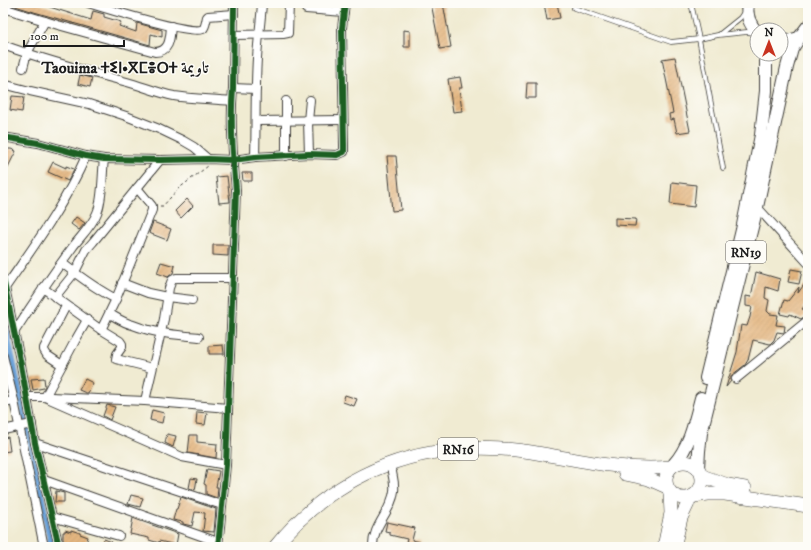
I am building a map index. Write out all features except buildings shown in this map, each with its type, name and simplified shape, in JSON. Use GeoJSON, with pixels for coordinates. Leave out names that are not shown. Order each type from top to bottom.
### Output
{"type":"FeatureCollection","features":[{"type":"Feature","properties":{"kind":"highway","name":"RN16"},"geometry":{"type":"LineString","coordinates":[[275,547],[288,531],[308,512],[352,481],[377,468],[417,455],[430,452],[461,449],[524,451],[596,463],[632,467],[652,468],[673,466],[682,462],[689,462],[700,472],[728,485],[751,490],[808,498]]}},
{"type":"Feature","properties":{"kind":"highway","name":"RN16"},"geometry":{"type":"LineString","coordinates":[[286,547],[309,522],[331,504],[355,488],[392,472],[422,463],[448,459],[500,457],[631,475],[649,479],[679,498],[685,499],[693,496],[708,494],[725,494],[808,506]]}},
{"type":"Feature","properties":{"kind":"highway"},"geometry":{"type":"LineString","coordinates":[[664,547],[671,513],[666,474],[673,466]]}},
{"type":"Feature","properties":{"kind":"highway"},"geometry":{"type":"LineString","coordinates":[[674,547],[682,518],[693,496],[701,488],[702,480],[700,472]]}},
{"type":"Feature","properties":{"kind":"main road"},"geometry":{"type":"LineString","coordinates":[[748,6],[748,16],[750,22]]}},
{"type":"Feature","properties":{"kind":"main road","name":"RN19"},"geometry":{"type":"LineString","coordinates":[[789,40],[805,31]]}},
{"type":"Feature","properties":{"kind":"main road","name":"RN19"},"geometry":{"type":"LineString","coordinates":[[700,472],[698,451],[701,433],[757,207],[787,67],[792,49],[805,31]]}},
{"type":"Feature","properties":{"kind":"main road","name":"RN19"},"geometry":{"type":"LineString","coordinates":[[673,466],[688,443],[698,411],[742,230],[761,135],[766,91],[766,62]]}},
{"type":"Feature","properties":{"kind":"street"},"geometry":{"type":"LineString","coordinates":[[88,3],[192,30],[202,29],[205,26],[208,16],[234,14]]}},
{"type":"Feature","properties":{"kind":"street"},"geometry":{"type":"LineString","coordinates":[[44,480],[218,544],[226,465],[236,190],[233,160],[232,101],[234,3]]}},
{"type":"Feature","properties":{"kind":"street"},"geometry":{"type":"LineString","coordinates":[[255,157],[257,57],[262,3]]}},
{"type":"Feature","properties":{"kind":"street"},"geometry":{"type":"LineString","coordinates":[[234,35],[288,33],[289,3]]}},
{"type":"Feature","properties":{"kind":"street"},"geometry":{"type":"LineString","coordinates":[[303,3],[306,9],[344,12]]}},
{"type":"Feature","properties":{"kind":"street"},"geometry":{"type":"LineString","coordinates":[[3,137],[38,143],[86,156],[104,159],[233,160],[255,157],[310,154],[337,155],[344,152],[342,28],[345,3]]}},
{"type":"Feature","properties":{"kind":"street"},"geometry":{"type":"LineString","coordinates":[[3,8],[155,52],[166,49],[172,26]]}},
{"type":"Feature","properties":{"kind":"street"},"geometry":{"type":"LineString","coordinates":[[23,68],[27,53],[45,21]]}},
{"type":"Feature","properties":{"kind":"street"},"geometry":{"type":"LineString","coordinates":[[3,45],[83,71],[127,82],[164,94],[188,98],[232,101]]}},
{"type":"Feature","properties":{"kind":"street"},"geometry":{"type":"LineString","coordinates":[[3,84],[89,104],[126,116],[182,140],[194,147],[208,159]]}},
{"type":"Feature","properties":{"kind":"street"},"geometry":{"type":"LineString","coordinates":[[233,88],[256,89]]}},
{"type":"Feature","properties":{"kind":"street"},"geometry":{"type":"LineString","coordinates":[[310,100],[308,121],[310,154]]}},
{"type":"Feature","properties":{"kind":"street"},"geometry":{"type":"LineString","coordinates":[[286,101],[286,156]]}},
{"type":"Feature","properties":{"kind":"street"},"geometry":{"type":"LineString","coordinates":[[256,121],[343,120]]}},
{"type":"Feature","properties":{"kind":"street"},"geometry":{"type":"LineString","coordinates":[[5,288],[63,202],[77,177],[86,156]]}},
{"type":"Feature","properties":{"kind":"street"},"geometry":{"type":"LineString","coordinates":[[15,331],[43,288],[97,214],[100,206],[104,159]]}},
{"type":"Feature","properties":{"kind":"street"},"geometry":{"type":"LineString","coordinates":[[56,297],[93,242],[160,160]]}},
{"type":"Feature","properties":{"kind":"street"},"geometry":{"type":"LineString","coordinates":[[101,330],[110,314],[151,212],[152,206],[137,188]]}},
{"type":"Feature","properties":{"kind":"street"},"geometry":{"type":"LineString","coordinates":[[757,207],[808,263]]}},
{"type":"Feature","properties":{"kind":"street"},"geometry":{"type":"LineString","coordinates":[[72,247],[83,257]]}},
{"type":"Feature","properties":{"kind":"street"},"geometry":{"type":"LineString","coordinates":[[62,263],[104,294],[116,299]]}},
{"type":"Feature","properties":{"kind":"street"},"geometry":{"type":"LineString","coordinates":[[3,278],[15,331],[35,443],[58,547]]}},
{"type":"Feature","properties":{"kind":"street"},"geometry":{"type":"LineString","coordinates":[[145,401],[161,332],[170,283],[173,279],[233,278]]}},
{"type":"Feature","properties":{"kind":"street"},"geometry":{"type":"LineString","coordinates":[[122,283],[148,293],[192,300]]}},
{"type":"Feature","properties":{"kind":"street"},"geometry":{"type":"LineString","coordinates":[[43,288],[66,306],[122,344],[122,347],[116,356],[117,359],[152,368]]}},
{"type":"Feature","properties":{"kind":"street"},"geometry":{"type":"LineString","coordinates":[[62,365],[47,355],[44,348],[66,306]]}},
{"type":"Feature","properties":{"kind":"street"},"geometry":{"type":"LineString","coordinates":[[110,314],[133,326],[161,332],[199,337]]}},
{"type":"Feature","properties":{"kind":"street"},"geometry":{"type":"LineString","coordinates":[[45,397],[87,320]]}},
{"type":"Feature","properties":{"kind":"street"},"geometry":{"type":"LineString","coordinates":[[736,379],[808,320]]}},
{"type":"Feature","properties":{"kind":"street"},"geometry":{"type":"LineString","coordinates":[[3,356],[6,378],[14,401],[20,427],[44,547]]}},
{"type":"Feature","properties":{"kind":"street"},"geometry":{"type":"LineString","coordinates":[[27,397],[145,401],[228,408]]}},
{"type":"Feature","properties":{"kind":"street"},"geometry":{"type":"LineString","coordinates":[[45,397],[182,457],[226,465]]}},
{"type":"Feature","properties":{"kind":"street"},"geometry":{"type":"LineString","coordinates":[[3,403],[14,401]]}},
{"type":"Feature","properties":{"kind":"street"},"geometry":{"type":"LineString","coordinates":[[3,430],[32,424]]}},
{"type":"Feature","properties":{"kind":"street"},"geometry":{"type":"LineString","coordinates":[[35,443],[222,505]]}},
{"type":"Feature","properties":{"kind":"street"},"geometry":{"type":"LineString","coordinates":[[373,547],[375,532],[394,495],[395,484],[392,472]]}},
{"type":"Feature","properties":{"kind":"street"},"geometry":{"type":"LineString","coordinates":[[52,517],[119,536]]}},
{"type":"Feature","properties":{"kind":"lane"},"geometry":{"type":"LineString","coordinates":[[691,3],[723,168]]}},
{"type":"Feature","properties":{"kind":"lane"},"geometry":{"type":"LineString","coordinates":[[718,35],[740,18],[748,6]]}},
{"type":"Feature","properties":{"kind":"lane"},"geometry":{"type":"LineString","coordinates":[[574,8],[671,42],[749,32]]}},
{"type":"Feature","properties":{"kind":"path"},"geometry":{"type":"LineString","coordinates":[[152,206],[163,206],[178,189],[217,159]]}},
{"type":"Feature","properties":{"kind":"waterway"},"geometry":{"type":"LineString","coordinates":[[3,315],[52,547]]}},
{"type":"Feature","properties":{"kind":"cycle path"},"geometry":{"type":"LineString","coordinates":[[218,547],[226,465],[236,190],[232,127],[234,3]]}},
{"type":"Feature","properties":{"kind":"cycle path"},"geometry":{"type":"LineString","coordinates":[[3,137],[38,143],[86,156],[104,159],[233,160],[255,157],[309,154],[337,155],[344,152],[342,28],[345,3]]}},
{"type":"Feature","properties":{"kind":"cycle path"},"geometry":{"type":"LineString","coordinates":[[3,278],[35,443],[59,547]]}},
{"type":"Feature","properties":{"kind":"district","name":"Taouima ⵜⵉⵏ•ⴳⵎⴻⵔⵜ تاويمة"},"geometry":{"type":"Point","coordinates":[125,67]}}]}
